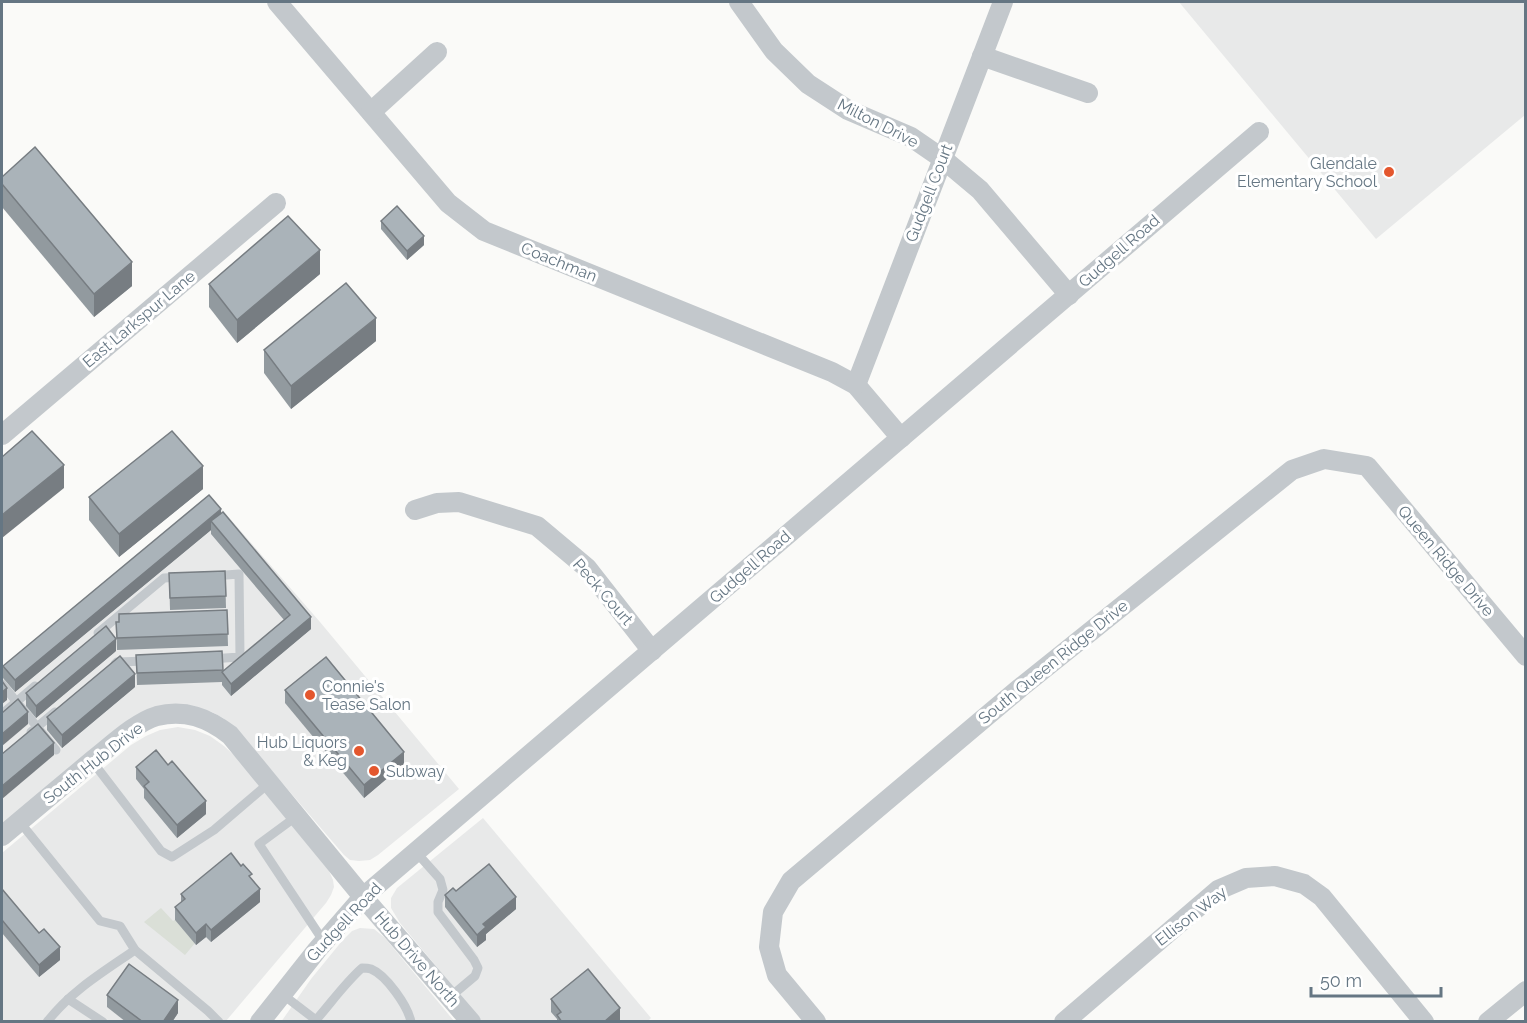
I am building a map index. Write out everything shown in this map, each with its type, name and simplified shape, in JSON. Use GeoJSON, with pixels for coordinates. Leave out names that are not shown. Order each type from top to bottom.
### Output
{"type":"FeatureCollection","features":[{"type":"Feature","properties":{"kind":"street","name":"Coachman"},"geometry":{"type":"LineString","coordinates":[[277,2],[448,203],[484,231],[832,372],[856,385],[901,438]]}},
{"type":"Feature","properties":{"kind":"street","name":"Milton Drive"},"geometry":{"type":"LineString","coordinates":[[739,2],[774,51],[808,84],[848,110],[911,137],[943,159],[980,190],[1069,295]]}},
{"type":"Feature","properties":{"kind":"street","name":"Gudgell Court"},"geometry":{"type":"LineString","coordinates":[[856,385],[1003,2]]}},
{"type":"Feature","properties":{"kind":"street"},"geometry":{"type":"LineString","coordinates":[[371,112],[437,52]]}},
{"type":"Feature","properties":{"kind":"street"},"geometry":{"type":"LineString","coordinates":[[982,56],[1088,93]]}},
{"type":"Feature","properties":{"kind":"street","name":"Gudgell Road"},"geometry":{"type":"LineString","coordinates":[[260,1022],[363,897],[1259,132]]}},
{"type":"Feature","properties":{"kind":"street","name":"East Larkspur Lane"},"geometry":{"type":"LineString","coordinates":[[2,435],[276,203]]}},
{"type":"Feature","properties":{"kind":"street","name":"South Queen Ridge Drive"},"geometry":{"type":"LineString","coordinates":[[816,1022],[777,975],[769,948],[772,912],[791,881],[1020,688],[1292,470],[1324,459],[1367,466]]}},
{"type":"Feature","properties":{"kind":"street","name":"Queen Ridge Drive"},"geometry":{"type":"LineString","coordinates":[[1367,466],[1526,656]]}},
{"type":"Feature","properties":{"kind":"street","name":"Peck Court"},"geometry":{"type":"LineString","coordinates":[[415,510],[437,503],[459,502],[537,526],[587,568],[652,651]]}},
{"type":"Feature","properties":{"kind":"street","name":"South Hub Drive"},"geometry":{"type":"LineString","coordinates":[[2,836],[129,731],[157,716],[180,714],[195,716],[216,724],[230,735],[363,897]]}},
{"type":"Feature","properties":{"kind":"street","name":"Ellison Way"},"geometry":{"type":"LineString","coordinates":[[1064,1022],[1218,890],[1246,878],[1275,876],[1304,884],[1322,897],[1424,1022]]}},
{"type":"Feature","properties":{"kind":"street","name":"Hub Drive North"},"geometry":{"type":"LineString","coordinates":[[363,897],[471,1022]]}},
{"type":"Feature","properties":{"kind":"street"},"geometry":{"type":"LineString","coordinates":[[1488,1022],[1526,991]]}},
{"type":"Feature","properties":{"kind":"lane"},"geometry":{"type":"LineString","coordinates":[[195,659],[240,657],[239,574],[207,576]]}},
{"type":"Feature","properties":{"kind":"lane"},"geometry":{"type":"LineString","coordinates":[[95,636],[164,578],[196,576]]}},
{"type":"Feature","properties":{"kind":"lane"},"geometry":{"type":"LineString","coordinates":[[108,669],[117,662],[162,660]]}},
{"type":"Feature","properties":{"kind":"lane"},"geometry":{"type":"LineString","coordinates":[[2,714],[43,679]]}},
{"type":"Feature","properties":{"kind":"lane"},"geometry":{"type":"LineString","coordinates":[[2,684],[56,750]]}},
{"type":"Feature","properties":{"kind":"lane"},"geometry":{"type":"LineString","coordinates":[[19,742],[64,705]]}},
{"type":"Feature","properties":{"kind":"lane"},"geometry":{"type":"LineString","coordinates":[[92,761],[161,851],[172,857],[214,830],[269,783]]}},
{"type":"Feature","properties":{"kind":"lane"},"geometry":{"type":"LineString","coordinates":[[297,816],[259,844],[324,942]]}},
{"type":"Feature","properties":{"kind":"lane"},"geometry":{"type":"LineString","coordinates":[[19,821],[100,921],[120,926],[135,950],[219,1022]]}},
{"type":"Feature","properties":{"kind":"lane"},"geometry":{"type":"LineString","coordinates":[[416,852],[440,879],[443,890],[438,902],[438,912],[474,960],[478,969],[475,976],[450,997]]}},
{"type":"Feature","properties":{"kind":"lane"},"geometry":{"type":"LineString","coordinates":[[47,1022],[59,1007],[84,984],[135,950]]}},
{"type":"Feature","properties":{"kind":"lane"},"geometry":{"type":"LineString","coordinates":[[282,994],[316,1021],[362,968],[373,969],[402,1001],[411,1022]]}},
{"type":"Feature","properties":{"kind":"lane"},"geometry":{"type":"LineString","coordinates":[[68,999],[103,1022]]}},
{"type":"Feature","properties":{"kind":"shaded area","name":"Glendale Elementary School"},"geometry":{"type":"Polygon","coordinates":[[[1179,2],[1525,2],[1525,115],[1376,239],[1179,2]]]}},
{"type":"Feature","properties":{"kind":"shaded area"},"geometry":{"type":"Polygon","coordinates":[[[213,499],[320,622],[459,789],[370,860],[350,860],[344,855],[235,728],[212,712],[191,707],[170,707],[2,825],[2,673],[213,499]]]}},
{"type":"Feature","properties":{"kind":"shaded area"},"geometry":{"type":"Polygon","coordinates":[[[178,727],[210,736],[237,758],[329,871],[334,887],[331,895],[226,1021],[2,1022],[2,853],[131,745],[160,730],[178,727]]]}},
{"type":"Feature","properties":{"kind":"shaded area"},"geometry":{"type":"Polygon","coordinates":[[[483,818],[651,1018],[647,1022],[482,1021],[400,923],[391,908],[391,898],[397,888],[483,818]]]}},
{"type":"Feature","properties":{"kind":"shaded area"},"geometry":{"type":"Polygon","coordinates":[[[161,908],[195,943],[185,955],[144,922],[161,908]]]}},
{"type":"Feature","properties":{"kind":"shaded area"},"geometry":{"type":"Polygon","coordinates":[[[360,928],[374,929],[385,938],[454,1021],[281,1022],[311,979],[342,941],[352,931],[360,928]]]}},
{"type":"Feature","properties":{"kind":"building"},"geometry":{"type":"Polygon","coordinates":[[[35,147],[132,262],[94,294],[2,184],[2,177],[35,147]]]}},
{"type":"Feature","properties":{"kind":"building"},"geometry":{"type":"Polygon","coordinates":[[[397,206],[424,236],[407,251],[381,221],[397,206]]]}},
{"type":"Feature","properties":{"kind":"building"},"geometry":{"type":"Polygon","coordinates":[[[288,216],[320,250],[237,320],[209,284],[288,216]]]}},
{"type":"Feature","properties":{"kind":"building"},"geometry":{"type":"Polygon","coordinates":[[[346,283],[376,318],[291,386],[264,350],[346,283]]]}},
{"type":"Feature","properties":{"kind":"building"},"geometry":{"type":"Polygon","coordinates":[[[32,431],[64,465],[2,515],[2,457],[32,431]]]}},
{"type":"Feature","properties":{"kind":"building"},"geometry":{"type":"Polygon","coordinates":[[[172,431],[203,466],[119,534],[89,497],[172,431]]]}},
{"type":"Feature","properties":{"kind":"building"},"geometry":{"type":"Polygon","coordinates":[[[209,495],[221,509],[15,680],[3,666],[209,495]]]}},
{"type":"Feature","properties":{"kind":"building"},"geometry":{"type":"Polygon","coordinates":[[[223,512],[311,617],[231,684],[222,672],[290,615],[211,521],[223,512]]]}},
{"type":"Feature","properties":{"kind":"building"},"geometry":{"type":"Polygon","coordinates":[[[225,571],[226,596],[170,598],[169,573],[225,571]]]}},
{"type":"Feature","properties":{"kind":"building"},"geometry":{"type":"Polygon","coordinates":[[[227,610],[228,634],[117,638],[116,622],[119,622],[119,614],[227,610]]]}},
{"type":"Feature","properties":{"kind":"building"},"geometry":{"type":"Polygon","coordinates":[[[106,626],[116,639],[36,706],[26,693],[106,626]]]}},
{"type":"Feature","properties":{"kind":"building"},"geometry":{"type":"Polygon","coordinates":[[[222,651],[223,670],[137,673],[136,655],[222,651]]]}},
{"type":"Feature","properties":{"kind":"building"},"geometry":{"type":"Polygon","coordinates":[[[120,656],[135,674],[62,735],[47,717],[120,656]]]}},
{"type":"Feature","properties":{"kind":"building"},"geometry":{"type":"Polygon","coordinates":[[[326,657],[404,752],[364,785],[285,690],[326,657]]]}},
{"type":"Feature","properties":{"kind":"building"},"geometry":{"type":"Polygon","coordinates":[[[2,681],[7,688],[2,692],[2,681]]]}},
{"type":"Feature","properties":{"kind":"building"},"geometry":{"type":"Polygon","coordinates":[[[18,699],[28,712],[2,734],[2,713],[18,699]]]}},
{"type":"Feature","properties":{"kind":"building"},"geometry":{"type":"Polygon","coordinates":[[[38,724],[54,743],[2,786],[2,754],[38,724]]]}},
{"type":"Feature","properties":{"kind":"building"},"geometry":{"type":"Polygon","coordinates":[[[156,750],[168,765],[172,761],[206,801],[177,825],[144,786],[149,782],[136,767],[156,750]]]}},
{"type":"Feature","properties":{"kind":"building"},"geometry":{"type":"Polygon","coordinates":[[[231,853],[241,866],[243,864],[252,874],[249,876],[260,889],[211,930],[206,924],[196,933],[175,907],[185,899],[181,894],[231,853]]]}},
{"type":"Feature","properties":{"kind":"building"},"geometry":{"type":"Polygon","coordinates":[[[489,864],[516,897],[483,924],[486,927],[477,935],[445,895],[453,888],[456,891],[489,864]]]}},
{"type":"Feature","properties":{"kind":"building"},"geometry":{"type":"Polygon","coordinates":[[[2,889],[39,933],[44,929],[60,947],[39,965],[2,920],[2,889]]]}},
{"type":"Feature","properties":{"kind":"building"},"geometry":{"type":"Polygon","coordinates":[[[129,964],[178,1000],[163,1022],[143,1022],[107,995],[129,964]]]}},
{"type":"Feature","properties":{"kind":"building"},"geometry":{"type":"Polygon","coordinates":[[[588,969],[620,1008],[604,1022],[562,1022],[557,1015],[561,1012],[551,999],[588,969]]]}},
{"type":"Feature","properties":{"kind":"place","name":"Glendale Elementary School"},"geometry":{"type":"Point","coordinates":[1389,172]}},
{"type":"Feature","properties":{"kind":"place","name":"Connie's Tease Salon"},"geometry":{"type":"Point","coordinates":[310,695]}},
{"type":"Feature","properties":{"kind":"place","name":"Hub Liquors & Keg"},"geometry":{"type":"Point","coordinates":[359,751]}},
{"type":"Feature","properties":{"kind":"place","name":"Subway"},"geometry":{"type":"Point","coordinates":[374,771]}}]}
